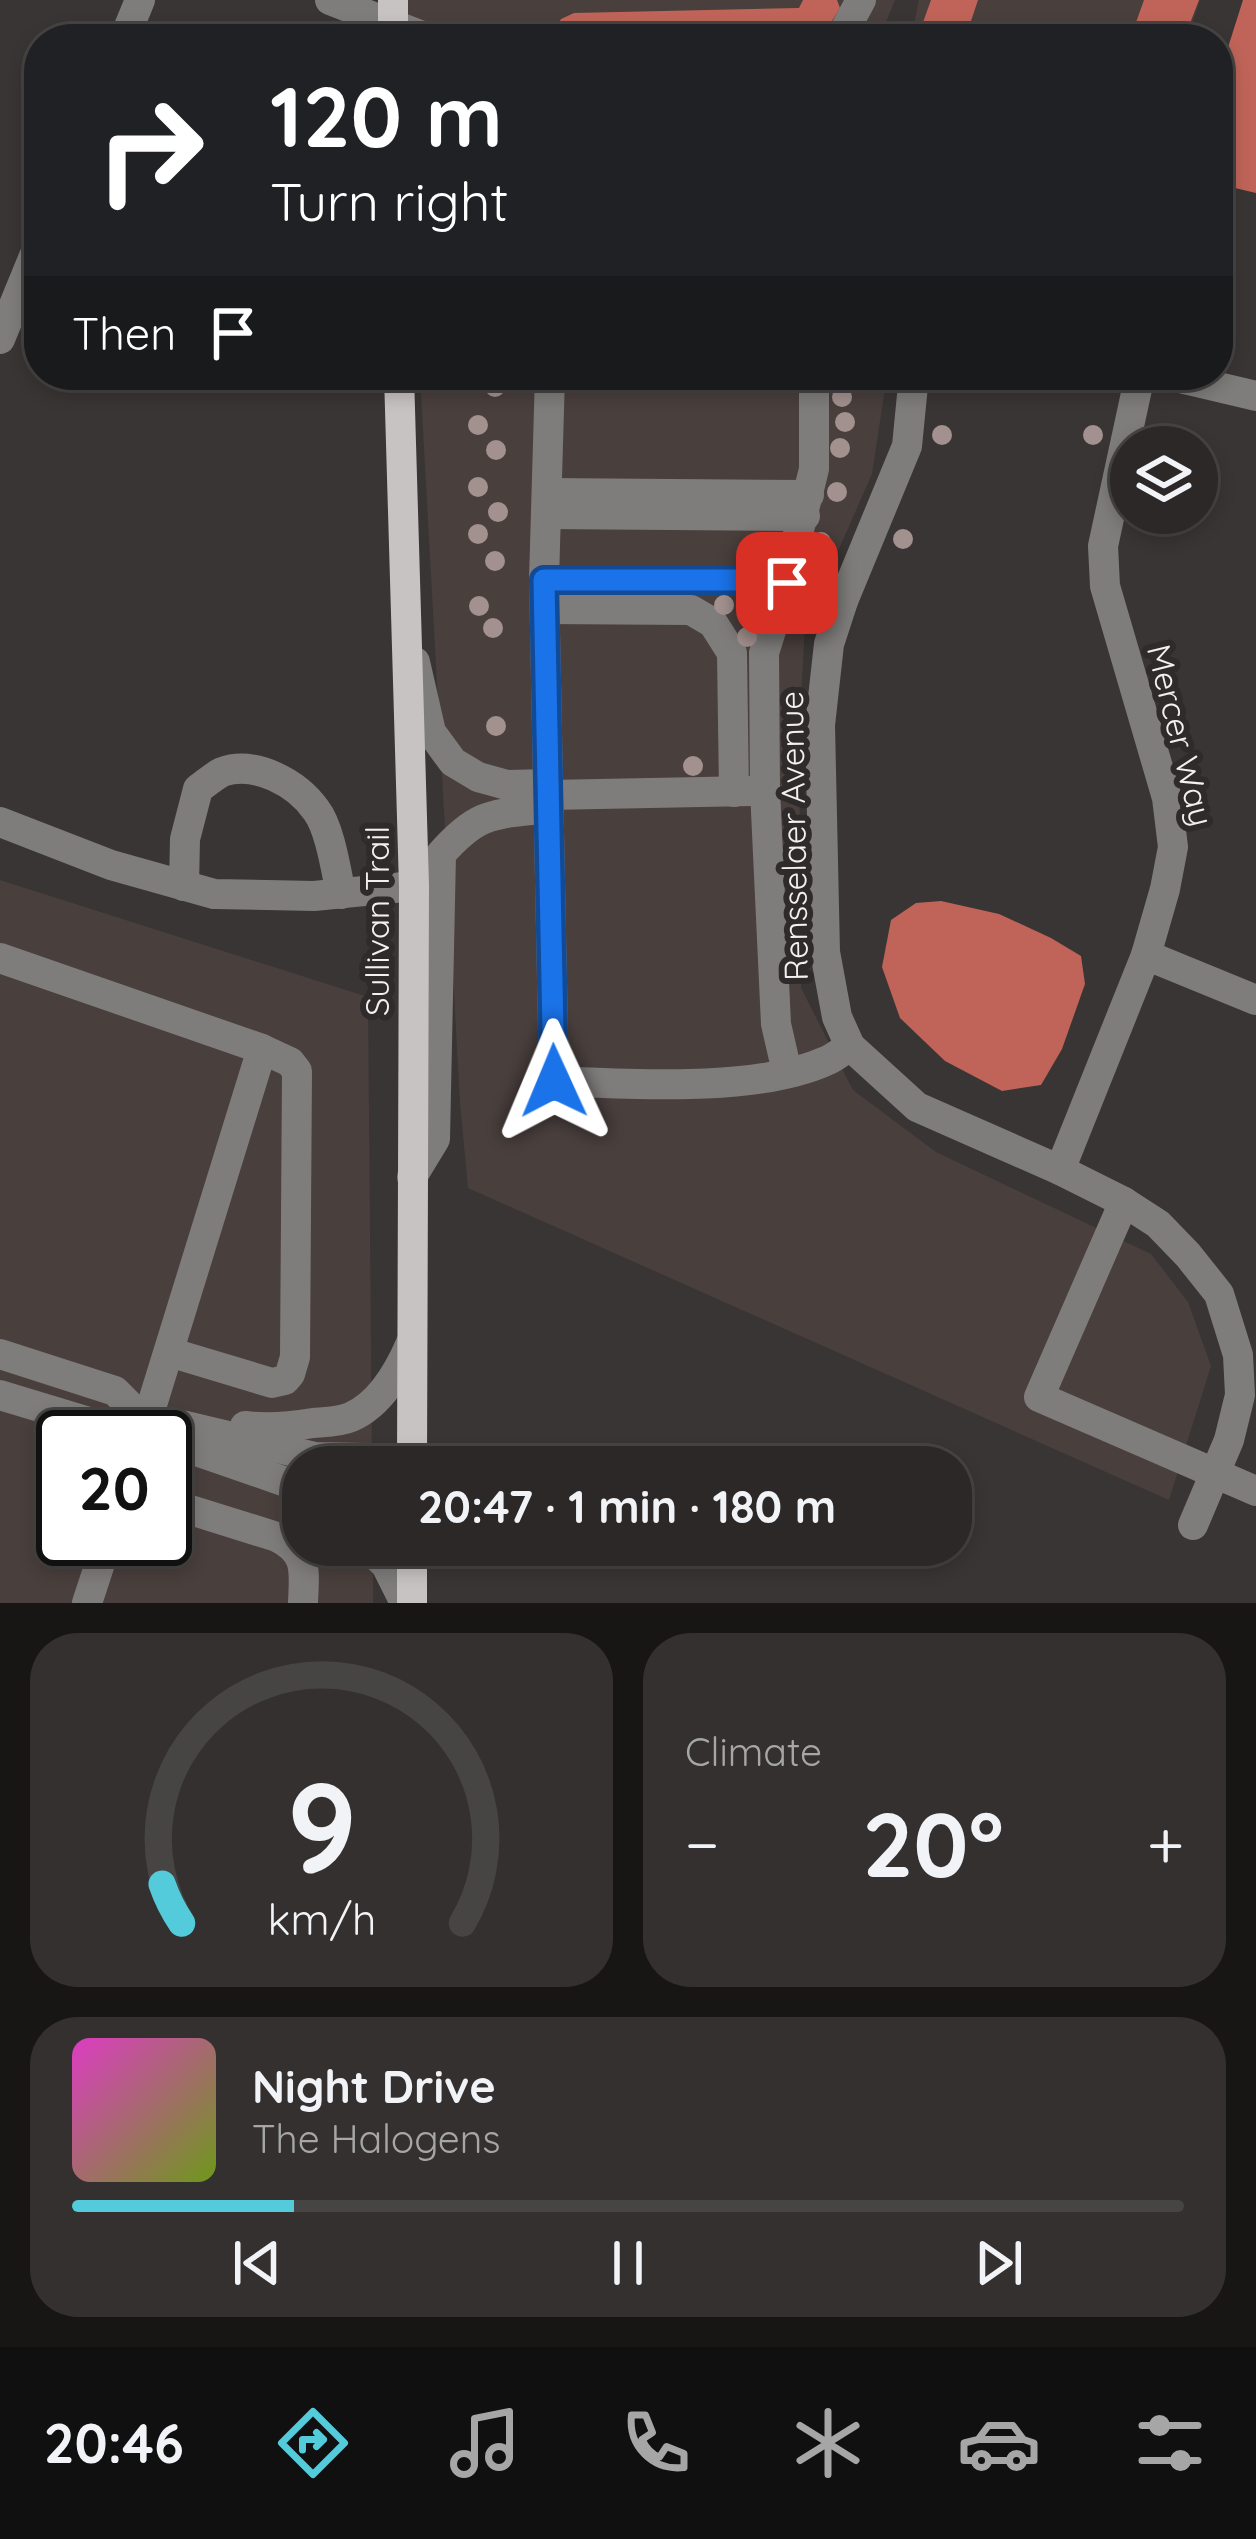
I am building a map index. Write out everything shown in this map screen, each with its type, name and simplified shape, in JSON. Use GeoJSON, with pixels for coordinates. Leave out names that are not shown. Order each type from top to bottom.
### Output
{"type":"FeatureCollection","features":[{"type":"Feature","properties":{"kind":"main road","name":"Sullivan Trail"},"geometry":{"type":"LineString","coordinates":[[398,390],[414,886],[412,1446]]}},
{"type":"Feature","properties":{"kind":"main road"},"geometry":{"type":"LineString","coordinates":[[408,1603],[411,1566]]}},
{"type":"Feature","properties":{"kind":"street"},"geometry":{"type":"LineString","coordinates":[[330,0],[393,22]]}},
{"type":"Feature","properties":{"kind":"street"},"geometry":{"type":"LineString","coordinates":[[0,339],[24,281]]}},
{"type":"Feature","properties":{"kind":"street"},"geometry":{"type":"LineString","coordinates":[[550,390],[545,594],[554,1081],[735,1082],[828,1061],[850,1046]]}},
{"type":"Feature","properties":{"kind":"street"},"geometry":{"type":"LineString","coordinates":[[750,791],[764,653],[787,583],[814,469],[814,390]]}},
{"type":"Feature","properties":{"kind":"street","name":"Rensselaer Avenue"},"geometry":{"type":"LineString","coordinates":[[913,390],[907,446],[829,644],[820,725],[825,952],[836,1017],[850,1046],[917,1107],[1060,1170],[1158,1224],[1243,1318],[1240,1395],[1229,1440],[1193,1525]]}},
{"type":"Feature","properties":{"kind":"street","name":"Mercer Way"},"geometry":{"type":"LineString","coordinates":[[1060,1170],[1146,956],[1174,847],[1167,798],[1105,586],[1103,546],[1137,390]]}},
{"type":"Feature","properties":{"kind":"street"},"geometry":{"type":"LineString","coordinates":[[546,503],[807,505]]}},
{"type":"Feature","properties":{"kind":"street"},"geometry":{"type":"LineString","coordinates":[[545,594],[753,580],[787,583],[843,601]]}},
{"type":"Feature","properties":{"kind":"street"},"geometry":{"type":"LineString","coordinates":[[545,594],[691,610],[713,623],[732,653],[776,1024],[787,1072]]}},
{"type":"Feature","properties":{"kind":"street"},"geometry":{"type":"LineString","coordinates":[[406,620],[431,732],[453,762],[478,777],[549,796]]}},
{"type":"Feature","properties":{"kind":"street"},"geometry":{"type":"LineString","coordinates":[[184,886],[185,839],[198,789],[222,772],[248,769],[272,775],[294,788],[318,812],[341,893]]}},
{"type":"Feature","properties":{"kind":"street"},"geometry":{"type":"LineString","coordinates":[[412,1177],[435,1138],[441,854],[462,830],[485,816],[549,796],[750,791]]}},
{"type":"Feature","properties":{"kind":"street"},"geometry":{"type":"LineString","coordinates":[[0,822],[111,865],[214,894],[314,896],[414,886]]}},
{"type":"Feature","properties":{"kind":"street"},"geometry":{"type":"LineString","coordinates":[[1146,956],[1256,1000]]}},
{"type":"Feature","properties":{"kind":"street"},"geometry":{"type":"LineString","coordinates":[[0,958],[262,1049],[290,1062],[297,1071],[293,1367],[285,1380],[272,1383],[169,1352]]}},
{"type":"Feature","properties":{"kind":"street"},"geometry":{"type":"LineString","coordinates":[[159,1410],[169,1352],[262,1049]]}},
{"type":"Feature","properties":{"kind":"street"},"geometry":{"type":"LineString","coordinates":[[1124,1202],[1039,1397],[1256,1491]]}},
{"type":"Feature","properties":{"kind":"street"},"geometry":{"type":"LineString","coordinates":[[192,1413],[271,1429],[349,1418],[384,1390],[411,1343]]}},
{"type":"Feature","properties":{"kind":"street"},"geometry":{"type":"LineString","coordinates":[[0,1354],[115,1391],[132,1410]]}},
{"type":"Feature","properties":{"kind":"street"},"geometry":{"type":"LineString","coordinates":[[0,1395],[50,1410]]}},
{"type":"Feature","properties":{"kind":"street"},"geometry":{"type":"LineString","coordinates":[[192,1427],[282,1449]]}},
{"type":"Feature","properties":{"kind":"street"},"geometry":{"type":"LineString","coordinates":[[192,1449],[282,1481]]}},
{"type":"Feature","properties":{"kind":"street"},"geometry":{"type":"LineString","coordinates":[[192,1464],[282,1501]]}},
{"type":"Feature","properties":{"kind":"street"},"geometry":{"type":"LineString","coordinates":[[192,1510],[292,1545],[303,1565],[303,1603]]}},
{"type":"Feature","properties":{"kind":"street"},"geometry":{"type":"LineString","coordinates":[[87,1603],[99,1566]]}},
{"type":"Feature","properties":{"kind":"street"},"geometry":{"type":"LineString","coordinates":[[387,1566],[408,1603]]}},
{"type":"Feature","properties":{"kind":"shaded area"},"geometry":{"type":"Polygon","coordinates":[[[400,0],[895,0],[885,24],[401,24],[400,0]]]}},
{"type":"Feature","properties":{"kind":"shaded area"},"geometry":{"type":"Polygon","coordinates":[[[803,0],[837,0],[840,8],[830,24],[558,24],[574,13],[799,8],[803,0]]]}},
{"type":"Feature","properties":{"kind":"shaded area"},"geometry":{"type":"Polygon","coordinates":[[[919,0],[1200,0],[1192,24],[914,24],[919,0]]]}},
{"type":"Feature","properties":{"kind":"shaded area"},"geometry":{"type":"Polygon","coordinates":[[[931,0],[978,0],[970,24],[922,24],[931,0]]]}},
{"type":"Feature","properties":{"kind":"shaded area"},"geometry":{"type":"Polygon","coordinates":[[[1144,0],[1199,0],[1190,24],[1135,24],[1144,0]]]}},
{"type":"Feature","properties":{"kind":"shaded area"},"geometry":{"type":"Polygon","coordinates":[[[1243,0],[1256,0],[1256,193],[1233,188],[1233,32],[1243,0]]]}},
{"type":"Feature","properties":{"kind":"shaded area"},"geometry":{"type":"Polygon","coordinates":[[[421,390],[885,390],[872,474],[805,626],[799,732],[801,988],[853,1090],[936,1152],[1151,1254],[1188,1302],[1211,1366],[1169,1500],[468,1188],[421,390]]]}},
{"type":"Feature","properties":{"kind":"shaded area"},"geometry":{"type":"Polygon","coordinates":[[[0,880],[368,997],[372,1446],[282,1446],[282,1566],[373,1566],[373,1603],[0,1603],[0,880]]]}},
{"type":"Feature","properties":{"kind":"shaded area"},"geometry":{"type":"Polygon","coordinates":[[[941,901],[999,914],[1081,956],[1085,984],[1062,1049],[1041,1085],[1002,1091],[945,1061],[900,1018],[882,967],[891,920],[916,903],[941,901]]]}},
{"type":"Feature","properties":{"kind":"route"},"geometry":{"type":"LineString","coordinates":[[554,1081],[544,580],[787,583]]}}]}
